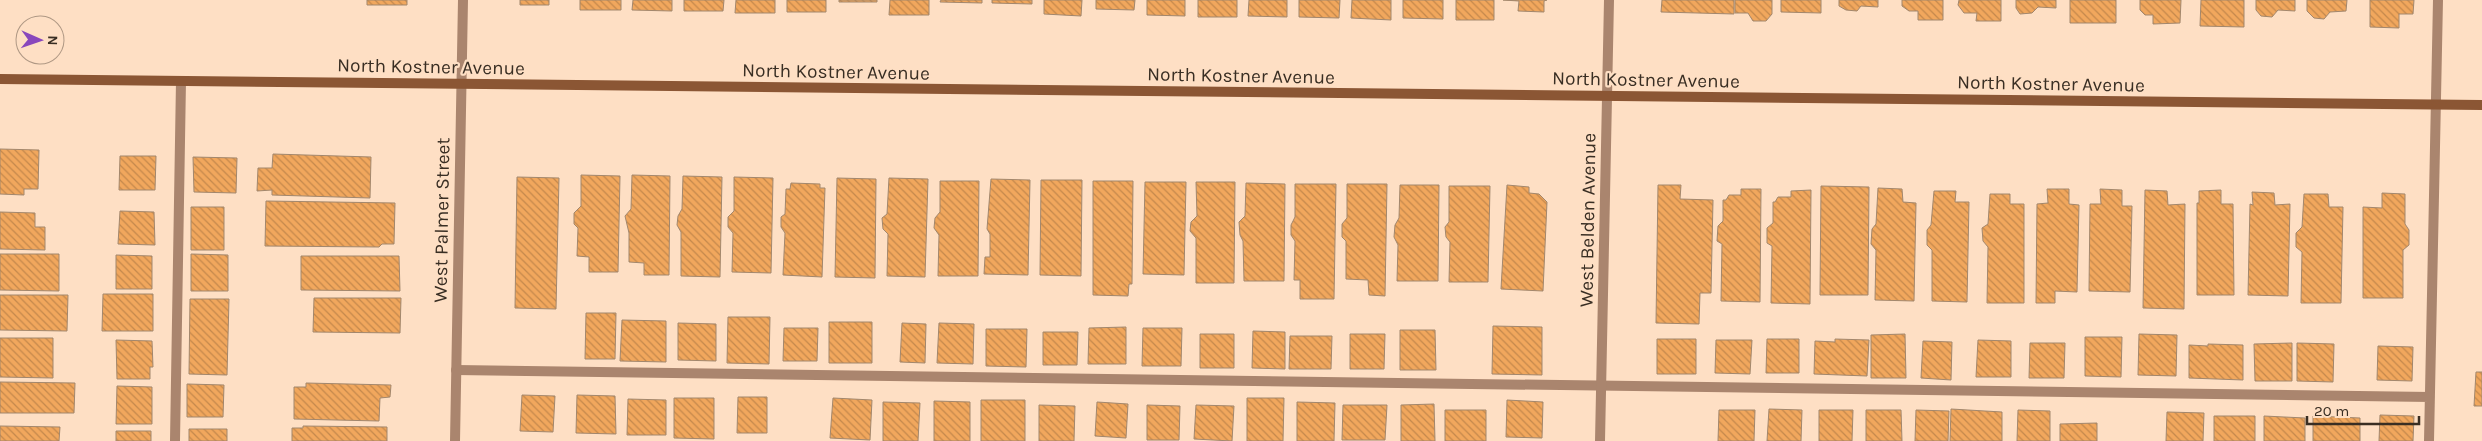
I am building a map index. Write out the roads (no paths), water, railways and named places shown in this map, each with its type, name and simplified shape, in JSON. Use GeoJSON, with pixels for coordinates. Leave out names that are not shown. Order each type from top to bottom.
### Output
{"type":"FeatureCollection","features":[{"type":"Feature","properties":{"kind":"street","name":"West Palmer Street"},"geometry":{"type":"LineString","coordinates":[[455,441],[463,0]]}},
{"type":"Feature","properties":{"kind":"street","name":"West Belden Avenue"},"geometry":{"type":"LineString","coordinates":[[1600,441],[1609,0]]}},
{"type":"Feature","properties":{"kind":"street"},"geometry":{"type":"LineString","coordinates":[[2429,441],[2438,0]]}},
{"type":"Feature","properties":{"kind":"street","name":"North Kostner Avenue"},"geometry":{"type":"LineString","coordinates":[[0,79],[2482,105]]}},
{"type":"Feature","properties":{"kind":"street"},"geometry":{"type":"LineString","coordinates":[[175,441],[181,81]]}},
{"type":"Feature","properties":{"kind":"street"},"geometry":{"type":"LineString","coordinates":[[456,370],[2430,397]]}}]}
